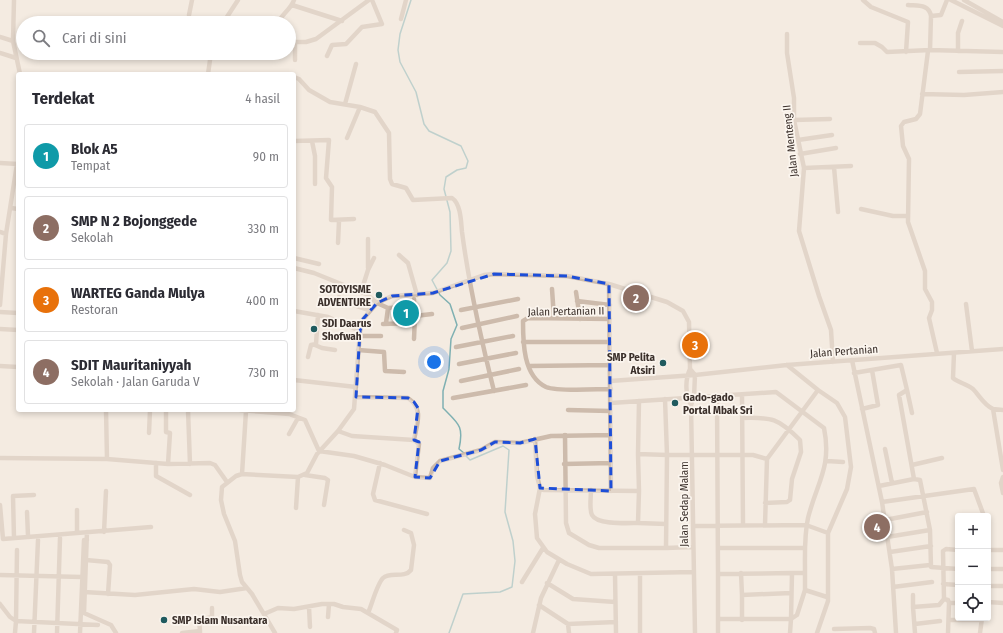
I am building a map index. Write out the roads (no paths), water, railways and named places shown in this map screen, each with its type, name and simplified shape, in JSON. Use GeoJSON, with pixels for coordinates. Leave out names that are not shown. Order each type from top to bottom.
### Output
{"type":"FeatureCollection","features":[{"type":"Feature","properties":{"kind":"street"},"geometry":{"type":"LineString","coordinates":[[0,53],[16,58],[13,41],[14,0]]}},
{"type":"Feature","properties":{"kind":"street"},"geometry":{"type":"LineString","coordinates":[[189,14],[192,0]]}},
{"type":"Feature","properties":{"kind":"street"},"geometry":{"type":"LineString","coordinates":[[227,16],[237,1],[231,0]]}},
{"type":"Feature","properties":{"kind":"street"},"geometry":{"type":"LineString","coordinates":[[296,43],[316,39],[371,0],[382,24],[362,26],[346,44],[332,45],[327,56]]}},
{"type":"Feature","properties":{"kind":"street"},"geometry":{"type":"LineString","coordinates":[[401,19],[406,0]]}},
{"type":"Feature","properties":{"kind":"street"},"geometry":{"type":"LineString","coordinates":[[863,0],[872,7],[908,22],[906,52]]}},
{"type":"Feature","properties":{"kind":"street"},"geometry":{"type":"LineString","coordinates":[[931,16],[941,15],[948,0]]}},
{"type":"Feature","properties":{"kind":"street"},"geometry":{"type":"LineString","coordinates":[[951,0],[1003,26]]}},
{"type":"Feature","properties":{"kind":"street"},"geometry":{"type":"LineString","coordinates":[[964,0],[986,14],[1003,22]]}},
{"type":"Feature","properties":{"kind":"street"},"geometry":{"type":"LineString","coordinates":[[282,16],[293,3],[342,21]]}},
{"type":"Feature","properties":{"kind":"street"},"geometry":{"type":"LineString","coordinates":[[908,6],[926,7],[931,16],[929,51],[919,116],[916,120],[901,124],[903,146],[908,159],[909,228],[925,271],[926,292],[932,302],[932,310],[929,318],[937,353]]}},
{"type":"Feature","properties":{"kind":"street"},"geometry":{"type":"LineString","coordinates":[[958,51],[958,33],[962,21]]}},
{"type":"Feature","properties":{"kind":"street","name":"Jalan Menteng II"},"geometry":{"type":"LineString","coordinates":[[787,34],[787,53],[794,98],[794,120],[804,168],[799,230],[818,296],[831,330],[833,362]]}},
{"type":"Feature","properties":{"kind":"street"},"geometry":{"type":"LineString","coordinates":[[0,37],[13,41]]}},
{"type":"Feature","properties":{"kind":"street"},"geometry":{"type":"LineString","coordinates":[[860,43],[875,43],[882,47],[885,52],[1003,52]]}},
{"type":"Feature","properties":{"kind":"street"},"geometry":{"type":"LineString","coordinates":[[16,60],[20,72]]}},
{"type":"Feature","properties":{"kind":"street"},"geometry":{"type":"LineString","coordinates":[[208,72],[211,60]]}},
{"type":"Feature","properties":{"kind":"street"},"geometry":{"type":"LineString","coordinates":[[345,104],[356,64]]}},
{"type":"Feature","properties":{"kind":"street"},"geometry":{"type":"LineString","coordinates":[[959,72],[1003,71]]}},
{"type":"Feature","properties":{"kind":"street"},"geometry":{"type":"LineString","coordinates":[[296,78],[326,100],[360,106],[375,112],[388,130],[390,179],[392,184],[406,188],[413,200],[452,198],[457,203],[469,280],[494,391]]}},
{"type":"Feature","properties":{"kind":"street"},"geometry":{"type":"LineString","coordinates":[[922,94],[964,95],[1003,92]]}},
{"type":"Feature","properties":{"kind":"street"},"geometry":{"type":"LineString","coordinates":[[348,138],[360,106]]}},
{"type":"Feature","properties":{"kind":"street"},"geometry":{"type":"LineString","coordinates":[[794,120],[830,119]]}},
{"type":"Feature","properties":{"kind":"street"},"geometry":{"type":"LineString","coordinates":[[798,140],[832,135]]}},
{"type":"Feature","properties":{"kind":"street"},"geometry":{"type":"LineString","coordinates":[[296,141],[327,139],[330,141],[326,178],[332,187],[330,220],[339,221],[354,219]]}},
{"type":"Feature","properties":{"kind":"street"},"geometry":{"type":"LineString","coordinates":[[312,141],[315,156],[314,184]]}},
{"type":"Feature","properties":{"kind":"street"},"geometry":{"type":"LineString","coordinates":[[800,154],[836,148]]}},
{"type":"Feature","properties":{"kind":"street"},"geometry":{"type":"LineString","coordinates":[[0,163],[16,164]]}},
{"type":"Feature","properties":{"kind":"street"},"geometry":{"type":"LineString","coordinates":[[804,168],[851,166]]}},
{"type":"Feature","properties":{"kind":"street"},"geometry":{"type":"LineString","coordinates":[[834,167],[838,212]]}},
{"type":"Feature","properties":{"kind":"street"},"geometry":{"type":"LineString","coordinates":[[0,305],[2,254],[16,171]]}},
{"type":"Feature","properties":{"kind":"street"},"geometry":{"type":"LineString","coordinates":[[11,208],[16,209]]}},
{"type":"Feature","properties":{"kind":"street"},"geometry":{"type":"LineString","coordinates":[[861,209],[891,215],[908,216]]}},
{"type":"Feature","properties":{"kind":"street"},"geometry":{"type":"LineString","coordinates":[[338,243],[339,221]]}},
{"type":"Feature","properties":{"kind":"street"},"geometry":{"type":"LineString","coordinates":[[0,232],[6,234]]}},
{"type":"Feature","properties":{"kind":"street"},"geometry":{"type":"LineString","coordinates":[[368,239],[368,270]]}},
{"type":"Feature","properties":{"kind":"street"},"geometry":{"type":"LineString","coordinates":[[399,254],[408,263],[416,297],[414,307],[414,339]]}},
{"type":"Feature","properties":{"kind":"street"},"geometry":{"type":"LineString","coordinates":[[296,258],[319,264]]}},
{"type":"Feature","properties":{"kind":"street"},"geometry":{"type":"LineString","coordinates":[[361,292],[368,270],[374,258]]}},
{"type":"Feature","properties":{"kind":"street"},"geometry":{"type":"LineString","coordinates":[[296,268],[314,273],[361,292],[377,303],[388,308],[414,307]]}},
{"type":"Feature","properties":{"kind":"street"},"geometry":{"type":"LineString","coordinates":[[305,475],[319,451],[338,431],[354,409],[360,333],[363,319],[369,310],[377,303],[392,296],[416,297],[433,293],[469,280],[494,274],[551,274],[609,284],[667,302],[683,311],[690,322],[690,369],[687,376],[687,398],[691,405]]}},
{"type":"Feature","properties":{"kind":"street"},"geometry":{"type":"LineString","coordinates":[[609,284],[611,402],[610,490]]}},
{"type":"Feature","properties":{"kind":"street"},"geometry":{"type":"LineString","coordinates":[[552,289],[554,318]]}},
{"type":"Feature","properties":{"kind":"street"},"geometry":{"type":"LineString","coordinates":[[576,292],[580,319]]}},
{"type":"Feature","properties":{"kind":"street"},"geometry":{"type":"LineString","coordinates":[[339,297],[339,303],[354,305],[369,310]]}},
{"type":"Feature","properties":{"kind":"street"},"geometry":{"type":"LineString","coordinates":[[461,310],[518,299]]}},
{"type":"Feature","properties":{"kind":"street"},"geometry":{"type":"LineString","coordinates":[[577,301],[610,305]]}},
{"type":"Feature","properties":{"kind":"street"},"geometry":{"type":"LineString","coordinates":[[966,304],[972,351]]}},
{"type":"Feature","properties":{"kind":"street"},"geometry":{"type":"LineString","coordinates":[[388,308],[384,324],[415,323]]}},
{"type":"Feature","properties":{"kind":"street"},"geometry":{"type":"LineString","coordinates":[[296,311],[318,315],[360,333],[381,336]]}},
{"type":"Feature","properties":{"kind":"street"},"geometry":{"type":"LineString","coordinates":[[0,312],[16,313]]}},
{"type":"Feature","properties":{"kind":"street"},"geometry":{"type":"LineString","coordinates":[[415,316],[432,314]]}},
{"type":"Feature","properties":{"kind":"street"},"geometry":{"type":"LineString","coordinates":[[315,344],[318,315]]}},
{"type":"Feature","properties":{"kind":"street"},"geometry":{"type":"LineString","coordinates":[[462,328],[517,316]]}},
{"type":"Feature","properties":{"kind":"street","name":"Jalan Pertanian II"},"geometry":{"type":"LineString","coordinates":[[523,342],[523,320],[528,318],[610,319]]}},
{"type":"Feature","properties":{"kind":"street"},"geometry":{"type":"LineString","coordinates":[[0,329],[16,330]]}},
{"type":"Feature","properties":{"kind":"street"},"geometry":{"type":"LineString","coordinates":[[456,347],[513,336]]}},
{"type":"Feature","properties":{"kind":"street"},"geometry":{"type":"LineString","coordinates":[[610,342],[523,342],[529,366],[535,378],[546,387],[556,389],[610,389]]}},
{"type":"Feature","properties":{"kind":"street"},"geometry":{"type":"LineString","coordinates":[[308,357],[310,345],[315,344],[322,348],[335,350]]}},
{"type":"Feature","properties":{"kind":"street","name":"Jalan Pertanian"},"geometry":{"type":"LineString","coordinates":[[610,381],[687,376],[787,365],[1003,349]]}},
{"type":"Feature","properties":{"kind":"street"},"geometry":{"type":"LineString","coordinates":[[358,350],[384,352],[385,371],[404,372]]}},
{"type":"Feature","properties":{"kind":"street"},"geometry":{"type":"LineString","coordinates":[[460,364],[516,353]]}},
{"type":"Feature","properties":{"kind":"street"},"geometry":{"type":"LineString","coordinates":[[954,353],[953,378],[973,390],[984,404],[993,410],[1003,410]]}},
{"type":"Feature","properties":{"kind":"street"},"geometry":{"type":"LineString","coordinates":[[852,360],[885,520],[892,569],[896,633]]}},
{"type":"Feature","properties":{"kind":"street"},"geometry":{"type":"LineString","coordinates":[[529,366],[610,365]]}},
{"type":"Feature","properties":{"kind":"street"},"geometry":{"type":"LineString","coordinates":[[787,365],[837,403],[845,417],[851,467],[847,489],[828,533],[827,597],[823,618],[817,633]]}},
{"type":"Feature","properties":{"kind":"street"},"geometry":{"type":"LineString","coordinates":[[854,373],[901,365],[912,413]]}},
{"type":"Feature","properties":{"kind":"street"},"geometry":{"type":"LineString","coordinates":[[0,366],[16,368]]}},
{"type":"Feature","properties":{"kind":"street"},"geometry":{"type":"LineString","coordinates":[[461,381],[519,369]]}},
{"type":"Feature","properties":{"kind":"street"},"geometry":{"type":"LineString","coordinates":[[690,369],[695,375]]}},
{"type":"Feature","properties":{"kind":"street"},"geometry":{"type":"LineString","coordinates":[[862,409],[878,405],[872,370]]}},
{"type":"Feature","properties":{"kind":"street","name":"Jalan Sedap Malam"},"geometry":{"type":"LineString","coordinates":[[695,375],[694,397],[691,405],[695,633]]}},
{"type":"Feature","properties":{"kind":"street"},"geometry":{"type":"LineString","coordinates":[[296,380],[356,387]]}},
{"type":"Feature","properties":{"kind":"street"},"geometry":{"type":"LineString","coordinates":[[453,398],[526,385]]}},
{"type":"Feature","properties":{"kind":"street"},"geometry":{"type":"LineString","coordinates":[[765,526],[767,459],[818,390]]}},
{"type":"Feature","properties":{"kind":"street"},"geometry":{"type":"LineString","coordinates":[[907,390],[899,395],[914,479]]}},
{"type":"Feature","properties":{"kind":"street"},"geometry":{"type":"LineString","coordinates":[[611,402],[717,397],[776,392],[824,428],[828,445],[827,461],[806,525],[805,590],[798,615],[790,619],[718,619]]}},
{"type":"Feature","properties":{"kind":"street"},"geometry":{"type":"LineString","coordinates":[[742,395],[743,525]]}},
{"type":"Feature","properties":{"kind":"street"},"geometry":{"type":"LineString","coordinates":[[356,397],[408,398],[414,402],[418,408],[414,440]]}},
{"type":"Feature","properties":{"kind":"street"},"geometry":{"type":"LineString","coordinates":[[717,397],[718,633]]}},
{"type":"Feature","properties":{"kind":"street"},"geometry":{"type":"LineString","coordinates":[[665,399],[667,455],[666,548]]}},
{"type":"Feature","properties":{"kind":"street"},"geometry":{"type":"LineString","coordinates":[[638,523],[639,401]]}},
{"type":"Feature","properties":{"kind":"street"},"geometry":{"type":"LineString","coordinates":[[568,410],[610,411]]}},
{"type":"Feature","properties":{"kind":"street"},"geometry":{"type":"LineString","coordinates":[[993,410],[1003,470]]}},
{"type":"Feature","properties":{"kind":"street"},"geometry":{"type":"LineString","coordinates":[[106,412],[107,459]]}},
{"type":"Feature","properties":{"kind":"street"},"geometry":{"type":"LineString","coordinates":[[149,433],[150,412]]}},
{"type":"Feature","properties":{"kind":"street"},"geometry":{"type":"LineString","coordinates":[[166,412],[166,432],[170,433],[168,464]]}},
{"type":"Feature","properties":{"kind":"street"},"geometry":{"type":"LineString","coordinates":[[188,412],[190,464]]}},
{"type":"Feature","properties":{"kind":"street"},"geometry":{"type":"LineString","coordinates":[[242,474],[246,412]]}},
{"type":"Feature","properties":{"kind":"street"},"geometry":{"type":"LineString","coordinates":[[260,412],[289,414],[307,421],[319,451]]}},
{"type":"Feature","properties":{"kind":"street"},"geometry":{"type":"LineString","coordinates":[[742,418],[768,417],[789,429],[800,440],[801,448],[792,479],[790,500],[787,502],[765,503]]}},
{"type":"Feature","properties":{"kind":"street"},"geometry":{"type":"LineString","coordinates":[[290,434],[298,418]]}},
{"type":"Feature","properties":{"kind":"street"},"geometry":{"type":"LineString","coordinates":[[338,431],[352,436],[414,440],[419,444],[415,477]]}},
{"type":"Feature","properties":{"kind":"street"},"geometry":{"type":"LineString","coordinates":[[319,451],[354,456],[380,463],[415,477],[430,478],[436,463],[481,450],[494,442],[520,443],[535,439],[565,435],[611,435]]}},
{"type":"Feature","properties":{"kind":"street"},"geometry":{"type":"LineString","coordinates":[[565,435],[564,464],[567,530],[582,541],[599,548],[693,547]]}},
{"type":"Feature","properties":{"kind":"street"},"geometry":{"type":"LineString","coordinates":[[535,439],[537,476],[540,488],[535,514],[537,538],[543,548],[559,560],[591,574],[694,572]]}},
{"type":"Feature","properties":{"kind":"street"},"geometry":{"type":"LineString","coordinates":[[885,449],[892,484]]}},
{"type":"Feature","properties":{"kind":"street"},"geometry":{"type":"LineString","coordinates":[[638,454],[742,454],[767,459]]}},
{"type":"Feature","properties":{"kind":"street"},"geometry":{"type":"LineString","coordinates":[[0,458],[107,459],[168,464],[213,464],[227,482]]}},
{"type":"Feature","properties":{"kind":"street"},"geometry":{"type":"LineString","coordinates":[[912,465],[942,458]]}},
{"type":"Feature","properties":{"kind":"street"},"geometry":{"type":"LineString","coordinates":[[827,461],[843,462]]}},
{"type":"Feature","properties":{"kind":"street"},"geometry":{"type":"LineString","coordinates":[[564,464],[611,462]]}},
{"type":"Feature","properties":{"kind":"street"},"geometry":{"type":"LineString","coordinates":[[156,463],[156,476],[190,495]]}},
{"type":"Feature","properties":{"kind":"street"},"geometry":{"type":"LineString","coordinates":[[380,463],[373,494],[374,500],[427,514]]}},
{"type":"Feature","properties":{"kind":"street"},"geometry":{"type":"LineString","coordinates":[[275,633],[240,575],[235,541],[224,514],[221,500],[222,487],[227,482],[242,474],[298,477],[305,475],[328,480],[324,505]]}},
{"type":"Feature","properties":{"kind":"street"},"geometry":{"type":"LineString","coordinates":[[296,508],[298,477]]}},
{"type":"Feature","properties":{"kind":"street"},"geometry":{"type":"LineString","coordinates":[[1003,477],[1001,483],[1003,493]]}},
{"type":"Feature","properties":{"kind":"street"},"geometry":{"type":"LineString","coordinates":[[879,486],[914,479],[920,480],[930,530],[930,565]]}},
{"type":"Feature","properties":{"kind":"street"},"geometry":{"type":"LineString","coordinates":[[540,488],[544,490],[639,491]]}},
{"type":"Feature","properties":{"kind":"street"},"geometry":{"type":"LineString","coordinates":[[882,502],[974,489],[983,513]]}},
{"type":"Feature","properties":{"kind":"street"},"geometry":{"type":"LineString","coordinates":[[591,490],[592,514],[596,520],[605,522],[666,524]]}},
{"type":"Feature","properties":{"kind":"street"},"geometry":{"type":"LineString","coordinates":[[104,532],[106,491]]}},
{"type":"Feature","properties":{"kind":"street"},"geometry":{"type":"LineString","coordinates":[[14,538],[14,495],[34,495]]}},
{"type":"Feature","properties":{"kind":"street"},"geometry":{"type":"LineString","coordinates":[[0,505],[2,538],[104,532],[151,527]]}},
{"type":"Feature","properties":{"kind":"street"},"geometry":{"type":"LineString","coordinates":[[77,510],[77,533]]}},
{"type":"Feature","properties":{"kind":"street"},"geometry":{"type":"LineString","coordinates":[[27,512],[28,536]]}},
{"type":"Feature","properties":{"kind":"street"},"geometry":{"type":"LineString","coordinates":[[885,520],[927,512]]}},
{"type":"Feature","properties":{"kind":"street"},"geometry":{"type":"LineString","coordinates":[[693,526],[806,525],[828,533]]}},
{"type":"Feature","properties":{"kind":"street"},"geometry":{"type":"LineString","coordinates":[[368,613],[381,579],[387,576],[407,574],[411,570],[414,545],[411,534],[404,530]]}},
{"type":"Feature","properties":{"kind":"street"},"geometry":{"type":"LineString","coordinates":[[887,538],[930,530]]}},
{"type":"Feature","properties":{"kind":"street"},"geometry":{"type":"LineString","coordinates":[[87,532],[84,613],[107,623],[113,627],[116,633]]}},
{"type":"Feature","properties":{"kind":"street"},"geometry":{"type":"LineString","coordinates":[[56,633],[60,538]]}},
{"type":"Feature","properties":{"kind":"street"},"geometry":{"type":"LineString","coordinates":[[34,633],[38,540]]}},
{"type":"Feature","properties":{"kind":"street"},"geometry":{"type":"LineString","coordinates":[[80,628],[84,540],[87,540]]}},
{"type":"Feature","properties":{"kind":"street"},"geometry":{"type":"LineString","coordinates":[[890,552],[931,546]]}},
{"type":"Feature","properties":{"kind":"street"},"geometry":{"type":"LineString","coordinates":[[522,582],[543,548]]}},
{"type":"Feature","properties":{"kind":"street"},"geometry":{"type":"LineString","coordinates":[[718,548],[805,548]]}},
{"type":"Feature","properties":{"kind":"street"},"geometry":{"type":"LineString","coordinates":[[913,607],[939,605],[944,599],[943,551],[946,549],[955,550]]}},
{"type":"Feature","properties":{"kind":"street"},"geometry":{"type":"LineString","coordinates":[[15,633],[17,550]]}},
{"type":"Feature","properties":{"kind":"street"},"geometry":{"type":"LineString","coordinates":[[991,550],[1003,550]]}},
{"type":"Feature","properties":{"kind":"street"},"geometry":{"type":"LineString","coordinates":[[86,560],[108,562],[110,565],[108,594]]}},
{"type":"Feature","properties":{"kind":"street"},"geometry":{"type":"LineString","coordinates":[[533,633],[539,605],[547,583],[559,560]]}},
{"type":"Feature","properties":{"kind":"street"},"geometry":{"type":"LineString","coordinates":[[892,569],[930,565],[933,568],[955,569]]}},
{"type":"Feature","properties":{"kind":"street"},"geometry":{"type":"LineString","coordinates":[[991,569],[1003,569]]}},
{"type":"Feature","properties":{"kind":"street"},"geometry":{"type":"LineString","coordinates":[[741,573],[742,620]]}},
{"type":"Feature","properties":{"kind":"street"},"geometry":{"type":"LineString","coordinates":[[790,633],[792,573]]}},
{"type":"Feature","properties":{"kind":"street"},"geometry":{"type":"LineString","coordinates":[[718,574],[805,573]]}},
{"type":"Feature","properties":{"kind":"street"},"geometry":{"type":"LineString","coordinates":[[615,574],[616,633]]}},
{"type":"Feature","properties":{"kind":"street"},"geometry":{"type":"LineString","coordinates":[[640,574],[640,633]]}},
{"type":"Feature","properties":{"kind":"street"},"geometry":{"type":"LineString","coordinates":[[0,575],[82,577]]}},
{"type":"Feature","properties":{"kind":"street"},"geometry":{"type":"LineString","coordinates":[[893,587],[932,582]]}},
{"type":"Feature","properties":{"kind":"street"},"geometry":{"type":"LineString","coordinates":[[547,583],[573,599],[615,602]]}},
{"type":"Feature","properties":{"kind":"street"},"geometry":{"type":"LineString","coordinates":[[943,584],[955,585]]}},
{"type":"Feature","properties":{"kind":"street"},"geometry":{"type":"LineString","coordinates":[[991,586],[1003,586]]}},
{"type":"Feature","properties":{"kind":"street"},"geometry":{"type":"LineString","coordinates":[[84,592],[135,595],[194,589],[220,592],[247,588]]}},
{"type":"Feature","properties":{"kind":"street"},"geometry":{"type":"LineString","coordinates":[[805,590],[827,597]]}},
{"type":"Feature","properties":{"kind":"street"},"geometry":{"type":"LineString","coordinates":[[742,595],[792,593]]}},
{"type":"Feature","properties":{"kind":"street"},"geometry":{"type":"LineString","coordinates":[[913,595],[915,633]]}},
{"type":"Feature","properties":{"kind":"street"},"geometry":{"type":"LineString","coordinates":[[944,599],[948,600],[949,603],[955,603]]}},
{"type":"Feature","properties":{"kind":"street"},"geometry":{"type":"LineString","coordinates":[[991,602],[1003,603]]}},
{"type":"Feature","properties":{"kind":"street"},"geometry":{"type":"LineString","coordinates":[[948,633],[949,603]]}},
{"type":"Feature","properties":{"kind":"street"},"geometry":{"type":"LineString","coordinates":[[0,604],[16,621],[57,622],[80,628],[107,623]]}},
{"type":"Feature","properties":{"kind":"street"},"geometry":{"type":"LineString","coordinates":[[264,614],[278,608],[294,609],[329,604],[361,609],[397,630],[396,633]]}},
{"type":"Feature","properties":{"kind":"street"},"geometry":{"type":"LineString","coordinates":[[328,617],[329,604]]}},
{"type":"Feature","properties":{"kind":"street"},"geometry":{"type":"LineString","coordinates":[[539,605],[568,624],[616,622]]}},
{"type":"Feature","properties":{"kind":"street"},"geometry":{"type":"LineString","coordinates":[[309,607],[310,627]]}},
{"type":"Feature","properties":{"kind":"street"},"geometry":{"type":"LineString","coordinates":[[182,633],[200,632],[199,620],[212,617],[212,608]]}},
{"type":"Feature","properties":{"kind":"street"},"geometry":{"type":"LineString","coordinates":[[949,620],[955,620]]}},
{"type":"Feature","properties":{"kind":"street"},"geometry":{"type":"LineString","coordinates":[[915,624],[940,621]]}},
{"type":"Feature","properties":{"kind":"street"},"geometry":{"type":"LineString","coordinates":[[980,633],[982,621]]}},
{"type":"Feature","properties":{"kind":"street"},"geometry":{"type":"LineString","coordinates":[[568,624],[569,633]]}},
{"type":"Feature","properties":{"kind":"street"},"geometry":{"type":"LineString","coordinates":[[834,629],[870,628],[874,629],[875,633]]}},
{"type":"Feature","properties":{"kind":"waterway"},"geometry":{"type":"LineString","coordinates":[[411,0],[400,34],[398,50],[400,62],[416,92],[424,124],[429,131],[461,146],[468,161],[466,168],[457,170],[446,177],[444,189],[450,212],[451,251],[447,263],[432,280],[440,295],[450,304],[457,325],[451,339],[449,369],[443,391],[443,408],[459,426],[461,435],[459,449],[464,453]]}},
{"type":"Feature","properties":{"kind":"waterway"},"geometry":{"type":"LineString","coordinates":[[449,633],[463,594],[500,592],[512,587],[515,561],[513,541],[505,512],[509,450],[503,446],[470,460],[466,456]]}},
{"type":"Feature","properties":{"kind":"place","name":"SOTOYISME ADVENTURE"},"geometry":{"type":"Point","coordinates":[379,295]}},
{"type":"Feature","properties":{"kind":"place","name":"SMP N 2 Bojonggede"},"geometry":{"type":"Point","coordinates":[636,298]}},
{"type":"Feature","properties":{"kind":"place","name":"Blok A5"},"geometry":{"type":"Point","coordinates":[406,313]}},
{"type":"Feature","properties":{"kind":"place","name":"SDI Daarus Shofwah"},"geometry":{"type":"Point","coordinates":[314,329]}},
{"type":"Feature","properties":{"kind":"place","name":"WARTEG Ganda Mulya"},"geometry":{"type":"Point","coordinates":[695,345]}},
{"type":"Feature","properties":{"kind":"place","name":"SMP Pelita Atsiri"},"geometry":{"type":"Point","coordinates":[663,363]}},
{"type":"Feature","properties":{"kind":"place","name":"Gado-gado Portal Mbak Sri"},"geometry":{"type":"Point","coordinates":[675,403]}},
{"type":"Feature","properties":{"kind":"place","name":"SDIT Mauritaniyyah"},"geometry":{"type":"Point","coordinates":[877,527]}},
{"type":"Feature","properties":{"kind":"place","name":"SMP Islam Nusantara"},"geometry":{"type":"Point","coordinates":[164,620]}}]}
